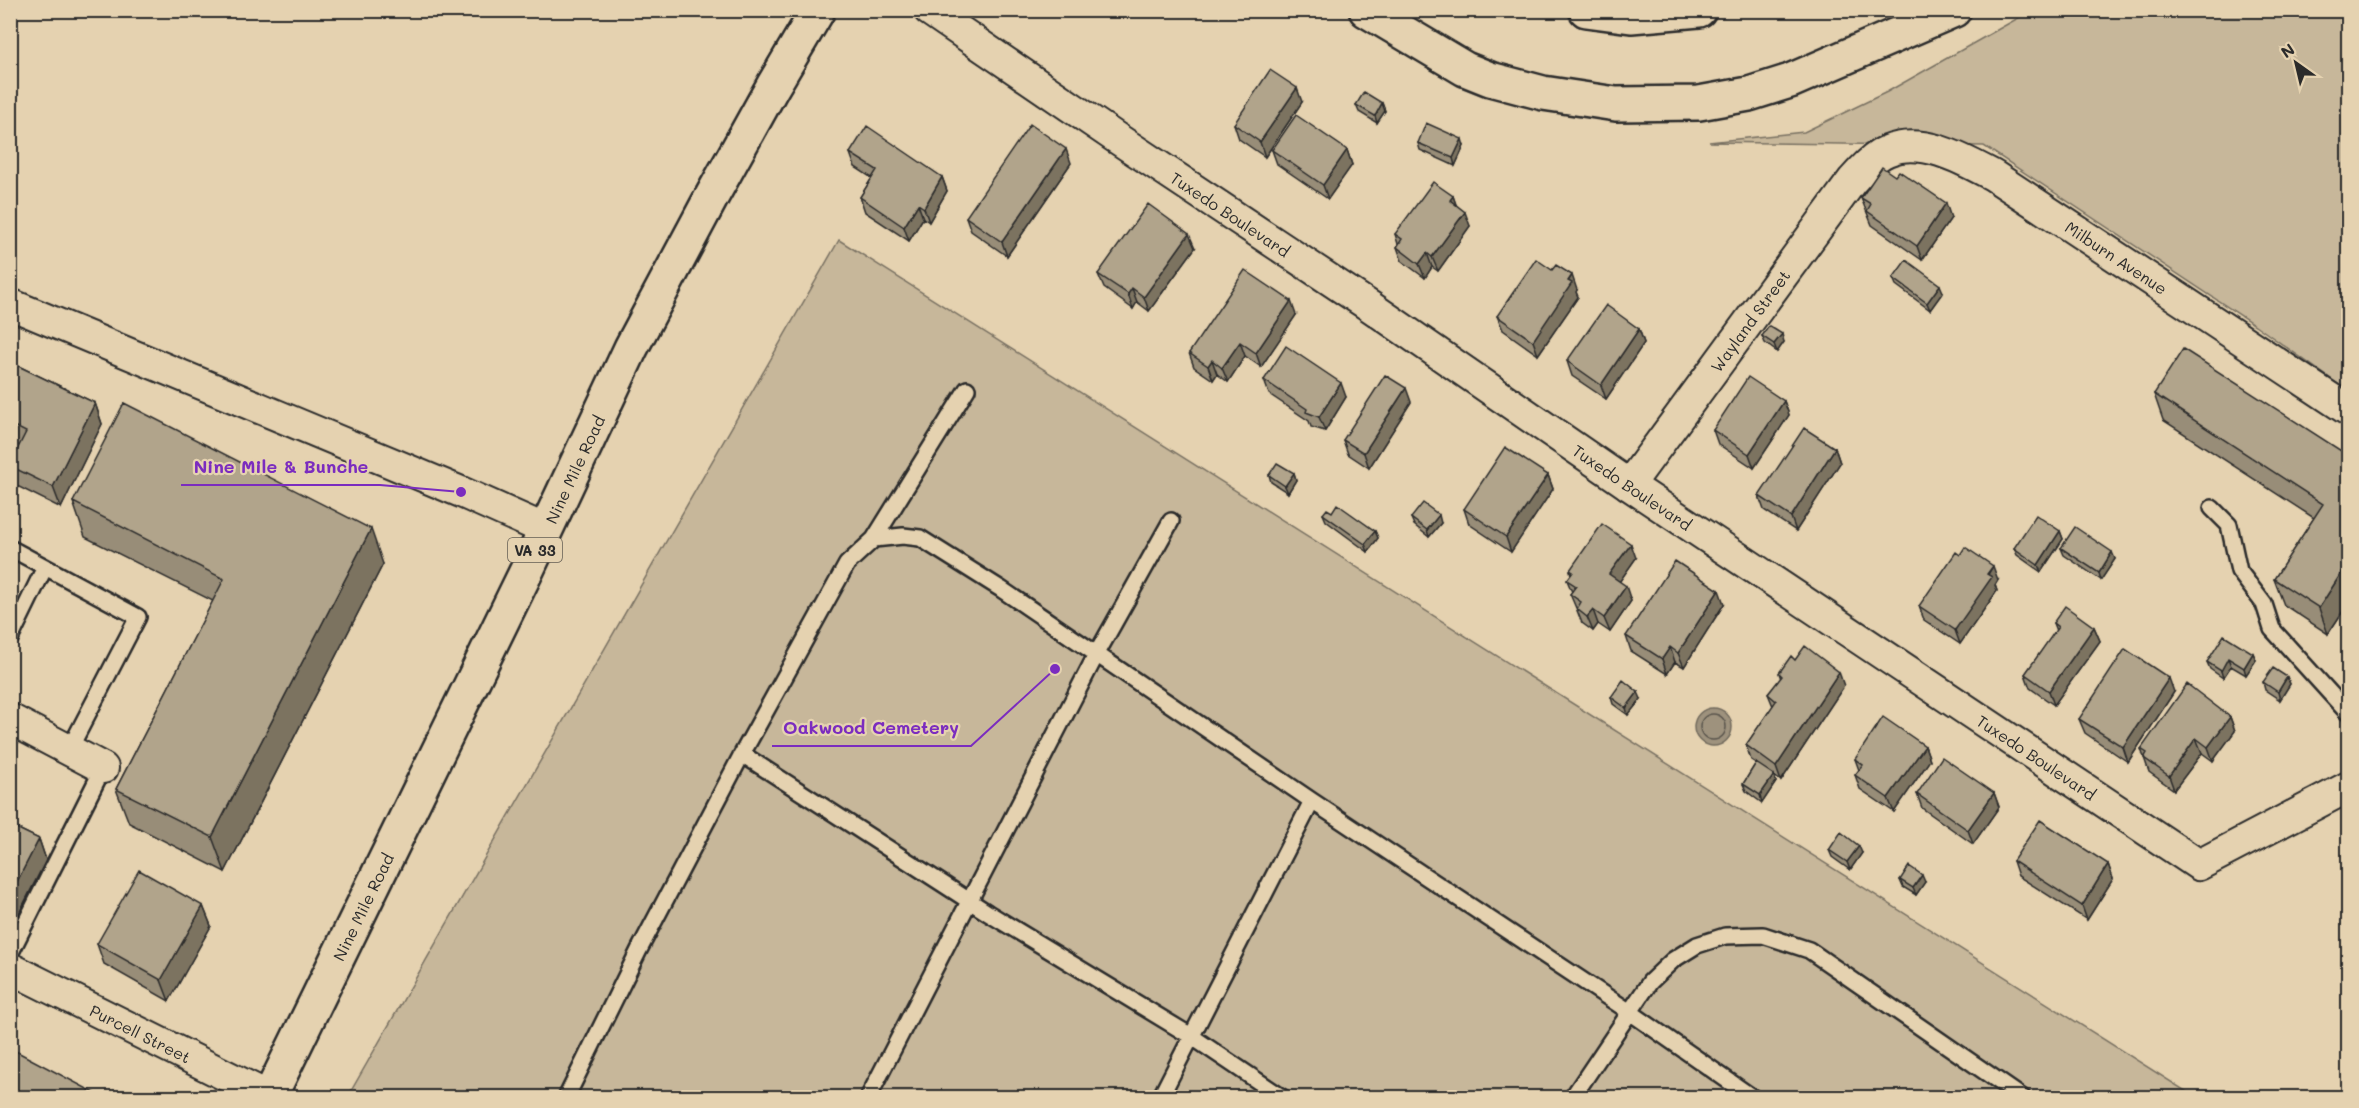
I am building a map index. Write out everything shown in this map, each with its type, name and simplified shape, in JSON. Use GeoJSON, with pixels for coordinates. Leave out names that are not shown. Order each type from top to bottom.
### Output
{"type":"FeatureCollection","features":[{"type":"Feature","properties":{"kind":"main road","name":"Nine Mile Road"},"geometry":{"type":"LineString","coordinates":[[269,1097],[527,570],[544,529],[631,348],[773,86],[818,10]]}},
{"type":"Feature","properties":{"kind":"main road"},"geometry":{"type":"LineString","coordinates":[[1366,10],[1465,69],[1543,93],[1616,104],[1699,104],[1749,94],[1790,81],[1954,10]]}},
{"type":"Feature","properties":{"kind":"main road"},"geometry":{"type":"LineString","coordinates":[[1586,10],[1631,16],[1699,10]]}},
{"type":"Feature","properties":{"kind":"street","name":"Tuxedo Boulevard"},"geometry":{"type":"LineString","coordinates":[[929,10],[1371,307],[1629,485],[2199,865],[2349,787]]}},
{"type":"Feature","properties":{"kind":"street","name":"Milburn Avenue"},"geometry":{"type":"LineString","coordinates":[[1873,160],[1888,150],[1911,147],[1936,150],[1958,157],[1994,176],[2349,410]]}},
{"type":"Feature","properties":{"kind":"street","name":"Wayland Street"},"geometry":{"type":"LineString","coordinates":[[1629,485],[1798,258],[1852,181],[1873,160]]}},
{"type":"Feature","properties":{"kind":"street"},"geometry":{"type":"LineString","coordinates":[[10,304],[461,492],[544,529]]}},
{"type":"Feature","properties":{"kind":"street"},"geometry":{"type":"LineString","coordinates":[[10,719],[103,768]]}},
{"type":"Feature","properties":{"kind":"street","name":"Purcell Street"},"geometry":{"type":"LineString","coordinates":[[10,968],[269,1097]]}},
{"type":"Feature","properties":{"kind":"lane"},"geometry":{"type":"LineString","coordinates":[[566,1098],[639,950],[742,754],[847,564],[874,539],[967,389]]}},
{"type":"Feature","properties":{"kind":"lane"},"geometry":{"type":"LineString","coordinates":[[2212,508],[2229,525],[2239,571],[2264,604],[2272,629],[2349,713]]}},
{"type":"Feature","properties":{"kind":"lane"},"geometry":{"type":"LineString","coordinates":[[868,1098],[1096,655],[1171,521]]}},
{"type":"Feature","properties":{"kind":"lane"},"geometry":{"type":"LineString","coordinates":[[874,539],[903,536],[920,538],[1001,589],[1312,801],[1630,1012],[1754,1098]]}},
{"type":"Feature","properties":{"kind":"lane"},"geometry":{"type":"LineString","coordinates":[[10,548],[138,617],[69,750]]}},
{"type":"Feature","properties":{"kind":"lane"},"geometry":{"type":"LineString","coordinates":[[10,639],[45,567]]}},
{"type":"Feature","properties":{"kind":"lane"},"geometry":{"type":"LineString","coordinates":[[742,754],[970,900],[1191,1036],[1282,1098]]}},
{"type":"Feature","properties":{"kind":"lane"},"geometry":{"type":"LineString","coordinates":[[10,954],[103,768]]}},
{"type":"Feature","properties":{"kind":"lane"},"geometry":{"type":"LineString","coordinates":[[1160,1098],[1312,801]]}},
{"type":"Feature","properties":{"kind":"lane"},"geometry":{"type":"LineString","coordinates":[[1572,1098],[1650,982],[1672,960],[1697,945],[1725,936],[1763,935],[1809,950],[2024,1098]]}},
{"type":"Feature","properties":{"kind":"shaded area"},"geometry":{"type":"Polygon","coordinates":[[[2037,11],[2348,11],[2348,391],[2255,325],[1984,146],[1709,142],[1804,132],[1887,92],[2020,17],[2037,11]]]}},
{"type":"Feature","properties":{"kind":"shaded area"},"geometry":{"type":"Polygon","coordinates":[[[839,240],[2195,1097],[347,1098],[839,240]]]}},
{"type":"Feature","properties":{"kind":"water"},"geometry":{"type":"Polygon","coordinates":[[[1713,708],[1727,713],[1732,727],[1727,741],[1713,746],[1699,741],[1694,727],[1699,713],[1713,708]]]}},
{"type":"Feature","properties":{"kind":"building"},"geometry":{"type":"Polygon","coordinates":[[[1270,70],[1297,88],[1260,142],[1234,124],[1270,70]]]}},
{"type":"Feature","properties":{"kind":"building"},"geometry":{"type":"Polygon","coordinates":[[[1364,92],[1382,103],[1375,116],[1356,105],[1364,92]]]}},
{"type":"Feature","properties":{"kind":"building"},"geometry":{"type":"Polygon","coordinates":[[[1296,115],[1347,150],[1323,185],[1272,150],[1296,115]]]}},
{"type":"Feature","properties":{"kind":"building"},"geometry":{"type":"Polygon","coordinates":[[[1426,123],[1462,139],[1453,158],[1418,143],[1426,123]]]}},
{"type":"Feature","properties":{"kind":"building"},"geometry":{"type":"Polygon","coordinates":[[[1030,124],[1066,149],[1002,242],[966,217],[1030,124]]]}},
{"type":"Feature","properties":{"kind":"building"},"geometry":{"type":"Polygon","coordinates":[[[867,126],[942,177],[924,208],[918,204],[904,227],[860,197],[877,170],[850,153],[867,126]]]}},
{"type":"Feature","properties":{"kind":"building"},"geometry":{"type":"Polygon","coordinates":[[[1882,167],[1895,176],[1899,171],[1946,203],[1917,246],[1867,211],[1871,204],[1861,198],[1882,167]]]}},
{"type":"Feature","properties":{"kind":"building"},"geometry":{"type":"Polygon","coordinates":[[[1433,182],[1453,196],[1450,200],[1465,212],[1432,257],[1427,253],[1419,264],[1397,247],[1402,239],[1395,234],[1433,182]]]}},
{"type":"Feature","properties":{"kind":"building"},"geometry":{"type":"Polygon","coordinates":[[[1148,204],[1189,234],[1144,297],[1132,288],[1128,294],[1098,274],[1148,204]]]}},
{"type":"Feature","properties":{"kind":"building"},"geometry":{"type":"Polygon","coordinates":[[[1536,259],[1552,270],[1556,265],[1572,275],[1568,281],[1572,283],[1533,341],[1497,316],[1536,259]]]}},
{"type":"Feature","properties":{"kind":"building"},"geometry":{"type":"Polygon","coordinates":[[[1906,260],[1940,285],[1927,303],[1893,278],[1906,260]]]}},
{"type":"Feature","properties":{"kind":"building"},"geometry":{"type":"Polygon","coordinates":[[[1245,270],[1291,301],[1256,353],[1240,342],[1222,368],[1212,360],[1208,366],[1189,353],[1245,270]]]}},
{"type":"Feature","properties":{"kind":"building"},"geometry":{"type":"Polygon","coordinates":[[[1606,305],[1639,329],[1601,385],[1567,361],[1606,305]]]}},
{"type":"Feature","properties":{"kind":"building"},"geometry":{"type":"Polygon","coordinates":[[[1769,326],[1782,334],[1774,344],[1762,336],[1769,326]]]}},
{"type":"Feature","properties":{"kind":"building"},"geometry":{"type":"Polygon","coordinates":[[[1286,346],[1341,383],[1319,417],[1306,412],[1307,409],[1264,380],[1286,346]]]}},
{"type":"Feature","properties":{"kind":"building"},"geometry":{"type":"Polygon","coordinates":[[[2183,349],[2349,456],[2349,561],[2319,608],[2274,579],[2323,504],[2154,394],[2183,349]]]}},
{"type":"Feature","properties":{"kind":"building"},"geometry":{"type":"Polygon","coordinates":[[[10,362],[95,403],[53,487],[10,466],[26,432],[10,424],[10,362]]]}},
{"type":"Feature","properties":{"kind":"building"},"geometry":{"type":"Polygon","coordinates":[[[1385,375],[1406,388],[1364,453],[1343,440],[1385,375]]]}},
{"type":"Feature","properties":{"kind":"building"},"geometry":{"type":"Polygon","coordinates":[[[1748,377],[1784,401],[1749,454],[1713,430],[1748,377]]]}},
{"type":"Feature","properties":{"kind":"building"},"geometry":{"type":"Polygon","coordinates":[[[124,403],[371,529],[212,837],[116,789],[224,579],[73,502],[124,403]]]}},
{"type":"Feature","properties":{"kind":"building"},"geometry":{"type":"Polygon","coordinates":[[[1804,428],[1835,448],[1791,517],[1759,496],[1804,428]]]}},
{"type":"Feature","properties":{"kind":"building"},"geometry":{"type":"Polygon","coordinates":[[[1505,447],[1548,475],[1506,537],[1464,509],[1505,447]]]}},
{"type":"Feature","properties":{"kind":"building"},"geometry":{"type":"Polygon","coordinates":[[[1277,463],[1294,473],[1285,486],[1269,475],[1277,463]]]}},
{"type":"Feature","properties":{"kind":"building"},"geometry":{"type":"Polygon","coordinates":[[[1423,503],[1439,515],[1427,530],[1411,518],[1423,503]]]}},
{"type":"Feature","properties":{"kind":"building"},"geometry":{"type":"Polygon","coordinates":[[[1337,504],[1375,531],[1365,544],[1323,514],[1327,509],[1332,512],[1337,504]]]}},
{"type":"Feature","properties":{"kind":"building"},"geometry":{"type":"Polygon","coordinates":[[[2036,515],[2060,531],[2038,565],[2014,548],[2036,515]]]}},
{"type":"Feature","properties":{"kind":"building"},"geometry":{"type":"Polygon","coordinates":[[[1602,524],[1631,544],[1609,574],[1626,586],[1604,618],[1593,610],[1587,617],[1577,609],[1581,602],[1570,594],[1576,586],[1567,580],[1573,572],[1570,570],[1602,524]]]}},
{"type":"Feature","properties":{"kind":"building"},"geometry":{"type":"Polygon","coordinates":[[[2075,527],[2112,552],[2099,573],[2061,548],[2075,527]]]}},
{"type":"Feature","properties":{"kind":"building"},"geometry":{"type":"Polygon","coordinates":[[[1965,547],[1993,566],[1987,574],[1992,577],[1955,630],[1919,606],[1956,552],[1960,555],[1965,547]]]}},
{"type":"Feature","properties":{"kind":"building"},"geometry":{"type":"Polygon","coordinates":[[[1675,561],[1719,590],[1678,653],[1670,647],[1662,659],[1626,636],[1675,561]]]}},
{"type":"Feature","properties":{"kind":"building"},"geometry":{"type":"Polygon","coordinates":[[[2065,606],[2094,627],[2049,691],[2025,674],[2058,627],[2053,623],[2065,606]]]}},
{"type":"Feature","properties":{"kind":"building"},"geometry":{"type":"Polygon","coordinates":[[[2224,635],[2253,653],[2244,668],[2228,658],[2221,671],[2207,662],[2224,635]]]}},
{"type":"Feature","properties":{"kind":"building"},"geometry":{"type":"Polygon","coordinates":[[[1805,646],[1839,672],[1776,767],[1746,745],[1776,701],[1768,694],[1782,676],[1779,673],[1791,656],[1795,660],[1805,646]]]}},
{"type":"Feature","properties":{"kind":"building"},"geometry":{"type":"Polygon","coordinates":[[[2125,649],[2169,678],[2123,747],[2079,719],[2125,649]]]}},
{"type":"Feature","properties":{"kind":"building"},"geometry":{"type":"Polygon","coordinates":[[[2273,668],[2287,677],[2278,692],[2263,682],[2273,668]]]}},
{"type":"Feature","properties":{"kind":"building"},"geometry":{"type":"Polygon","coordinates":[[[1623,680],[1638,692],[1626,708],[1611,697],[1623,680]]]}},
{"type":"Feature","properties":{"kind":"building"},"geometry":{"type":"Polygon","coordinates":[[[2187,684],[2230,717],[2208,747],[2196,738],[2169,776],[2144,758],[2147,753],[2141,749],[2187,684]]]}},
{"type":"Feature","properties":{"kind":"building"},"geometry":{"type":"Polygon","coordinates":[[[1883,717],[1925,746],[1888,798],[1855,775],[1863,765],[1855,759],[1883,717]]]}},
{"type":"Feature","properties":{"kind":"building"},"geometry":{"type":"Polygon","coordinates":[[[1942,757],[1994,793],[1968,830],[1917,794],[1942,757]]]}},
{"type":"Feature","properties":{"kind":"building"},"geometry":{"type":"Polygon","coordinates":[[[1756,763],[1774,775],[1760,795],[1743,784],[1756,763]]]}},
{"type":"Feature","properties":{"kind":"building"},"geometry":{"type":"Polygon","coordinates":[[[2040,820],[2108,864],[2082,906],[2013,861],[2040,820]]]}},
{"type":"Feature","properties":{"kind":"building"},"geometry":{"type":"Polygon","coordinates":[[[10,825],[39,839],[10,895],[10,825]]]}},
{"type":"Feature","properties":{"kind":"building"},"geometry":{"type":"Polygon","coordinates":[[[1841,832],[1859,846],[1847,862],[1829,850],[1841,832]]]}},
{"type":"Feature","properties":{"kind":"building"},"geometry":{"type":"Polygon","coordinates":[[[1909,866],[1922,875],[1913,888],[1900,880],[1909,866]]]}},
{"type":"Feature","properties":{"kind":"building"},"geometry":{"type":"Polygon","coordinates":[[[139,870],[203,906],[161,980],[97,944],[139,870]]]}},
{"type":"Feature","properties":{"kind":"building"},"geometry":{"type":"Polygon","coordinates":[[[10,1048],[95,1093],[92,1098],[10,1098],[10,1048]]]}},
{"type":"Feature","properties":{"kind":"place","name":"Nine Mile & Bunche"},"geometry":{"type":"Point","coordinates":[461,492]}},
{"type":"Feature","properties":{"kind":"place","name":"Oakwood Cemetery"},"geometry":{"type":"Point","coordinates":[1055,669]}}]}
